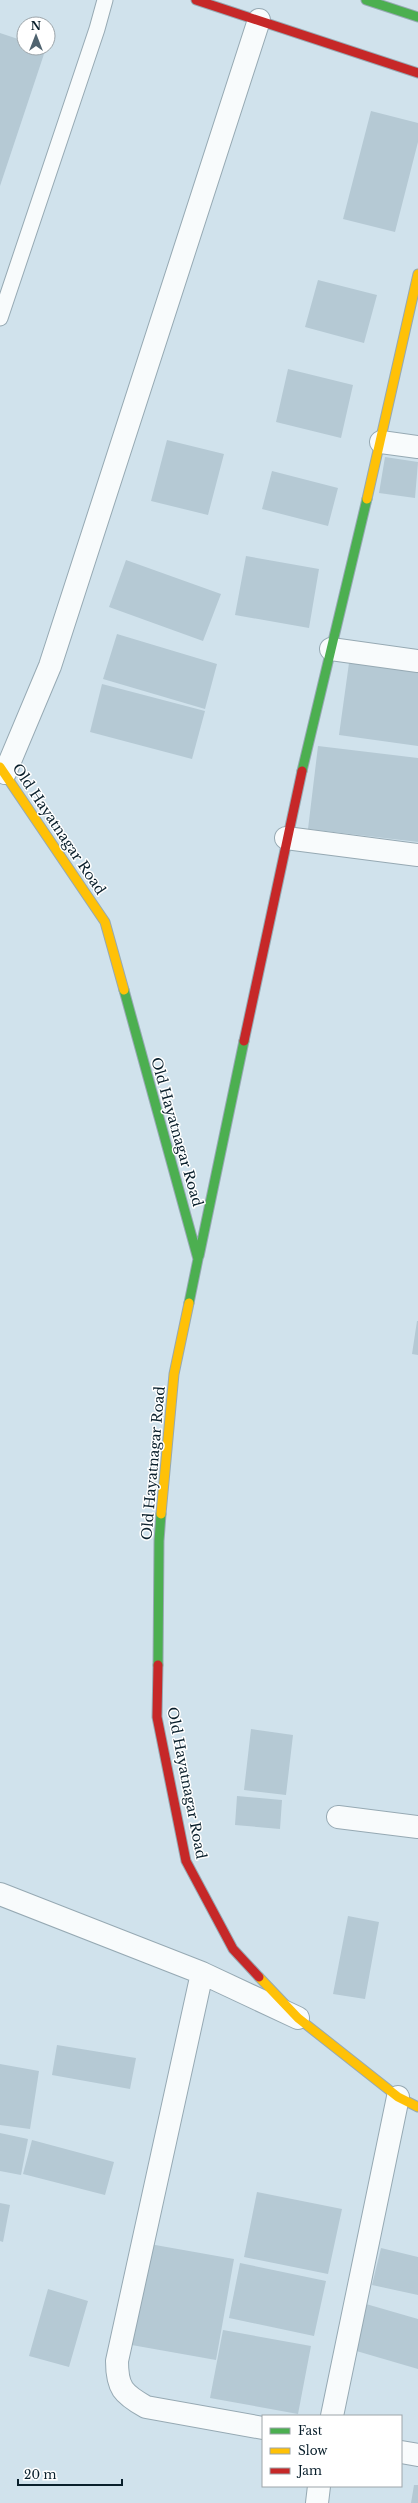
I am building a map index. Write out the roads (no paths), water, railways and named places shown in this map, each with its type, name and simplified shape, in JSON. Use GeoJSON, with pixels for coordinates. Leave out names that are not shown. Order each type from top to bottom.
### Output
{"type":"FeatureCollection","features":[{"type":"Feature","properties":{"kind":"main road"},"geometry":{"type":"LineString","coordinates":[[196,0],[418,72]]}},
{"type":"Feature","properties":{"kind":"main road"},"geometry":{"type":"LineString","coordinates":[[366,0],[418,17]]}},
{"type":"Feature","properties":{"kind":"main road"},"geometry":{"type":"LineString","coordinates":[[198,1259],[286,838],[381,442],[418,274]]}},
{"type":"Feature","properties":{"kind":"main road","name":"Old Hayatnagar Road"},"geometry":{"type":"LineString","coordinates":[[3,770],[105,922],[198,1259],[174,1374],[159,1541],[157,1717],[186,1861],[233,1950],[298,2018],[398,2097],[418,2107]]}},
{"type":"Feature","properties":{"kind":"street"},"geometry":{"type":"LineString","coordinates":[[3,770],[50,666],[258,20]]}},
{"type":"Feature","properties":{"kind":"street"},"geometry":{"type":"LineString","coordinates":[[381,442],[418,447]]}},
{"type":"Feature","properties":{"kind":"street"},"geometry":{"type":"LineString","coordinates":[[331,649],[418,661]]}},
{"type":"Feature","properties":{"kind":"street"},"geometry":{"type":"LineString","coordinates":[[286,838],[418,854]]}},
{"type":"Feature","properties":{"kind":"street"},"geometry":{"type":"LineString","coordinates":[[338,1816],[418,1827]]}},
{"type":"Feature","properties":{"kind":"street"},"geometry":{"type":"LineString","coordinates":[[0,1894],[202,1973],[298,2018]]}},
{"type":"Feature","properties":{"kind":"street"},"geometry":{"type":"LineString","coordinates":[[202,1973],[117,2361],[117,2378],[120,2386],[129,2398],[146,2407],[262,2428]]}},
{"type":"Feature","properties":{"kind":"street"},"geometry":{"type":"LineString","coordinates":[[332,2415],[398,2097]]}},
{"type":"Feature","properties":{"kind":"street"},"geometry":{"type":"LineString","coordinates":[[402,2452],[418,2455]]}},
{"type":"Feature","properties":{"kind":"street"},"geometry":{"type":"LineString","coordinates":[[317,2503],[319,2487]]}},
{"type":"Feature","properties":{"kind":"lane"},"geometry":{"type":"LineString","coordinates":[[0,318],[97,29],[105,0]]}}]}
